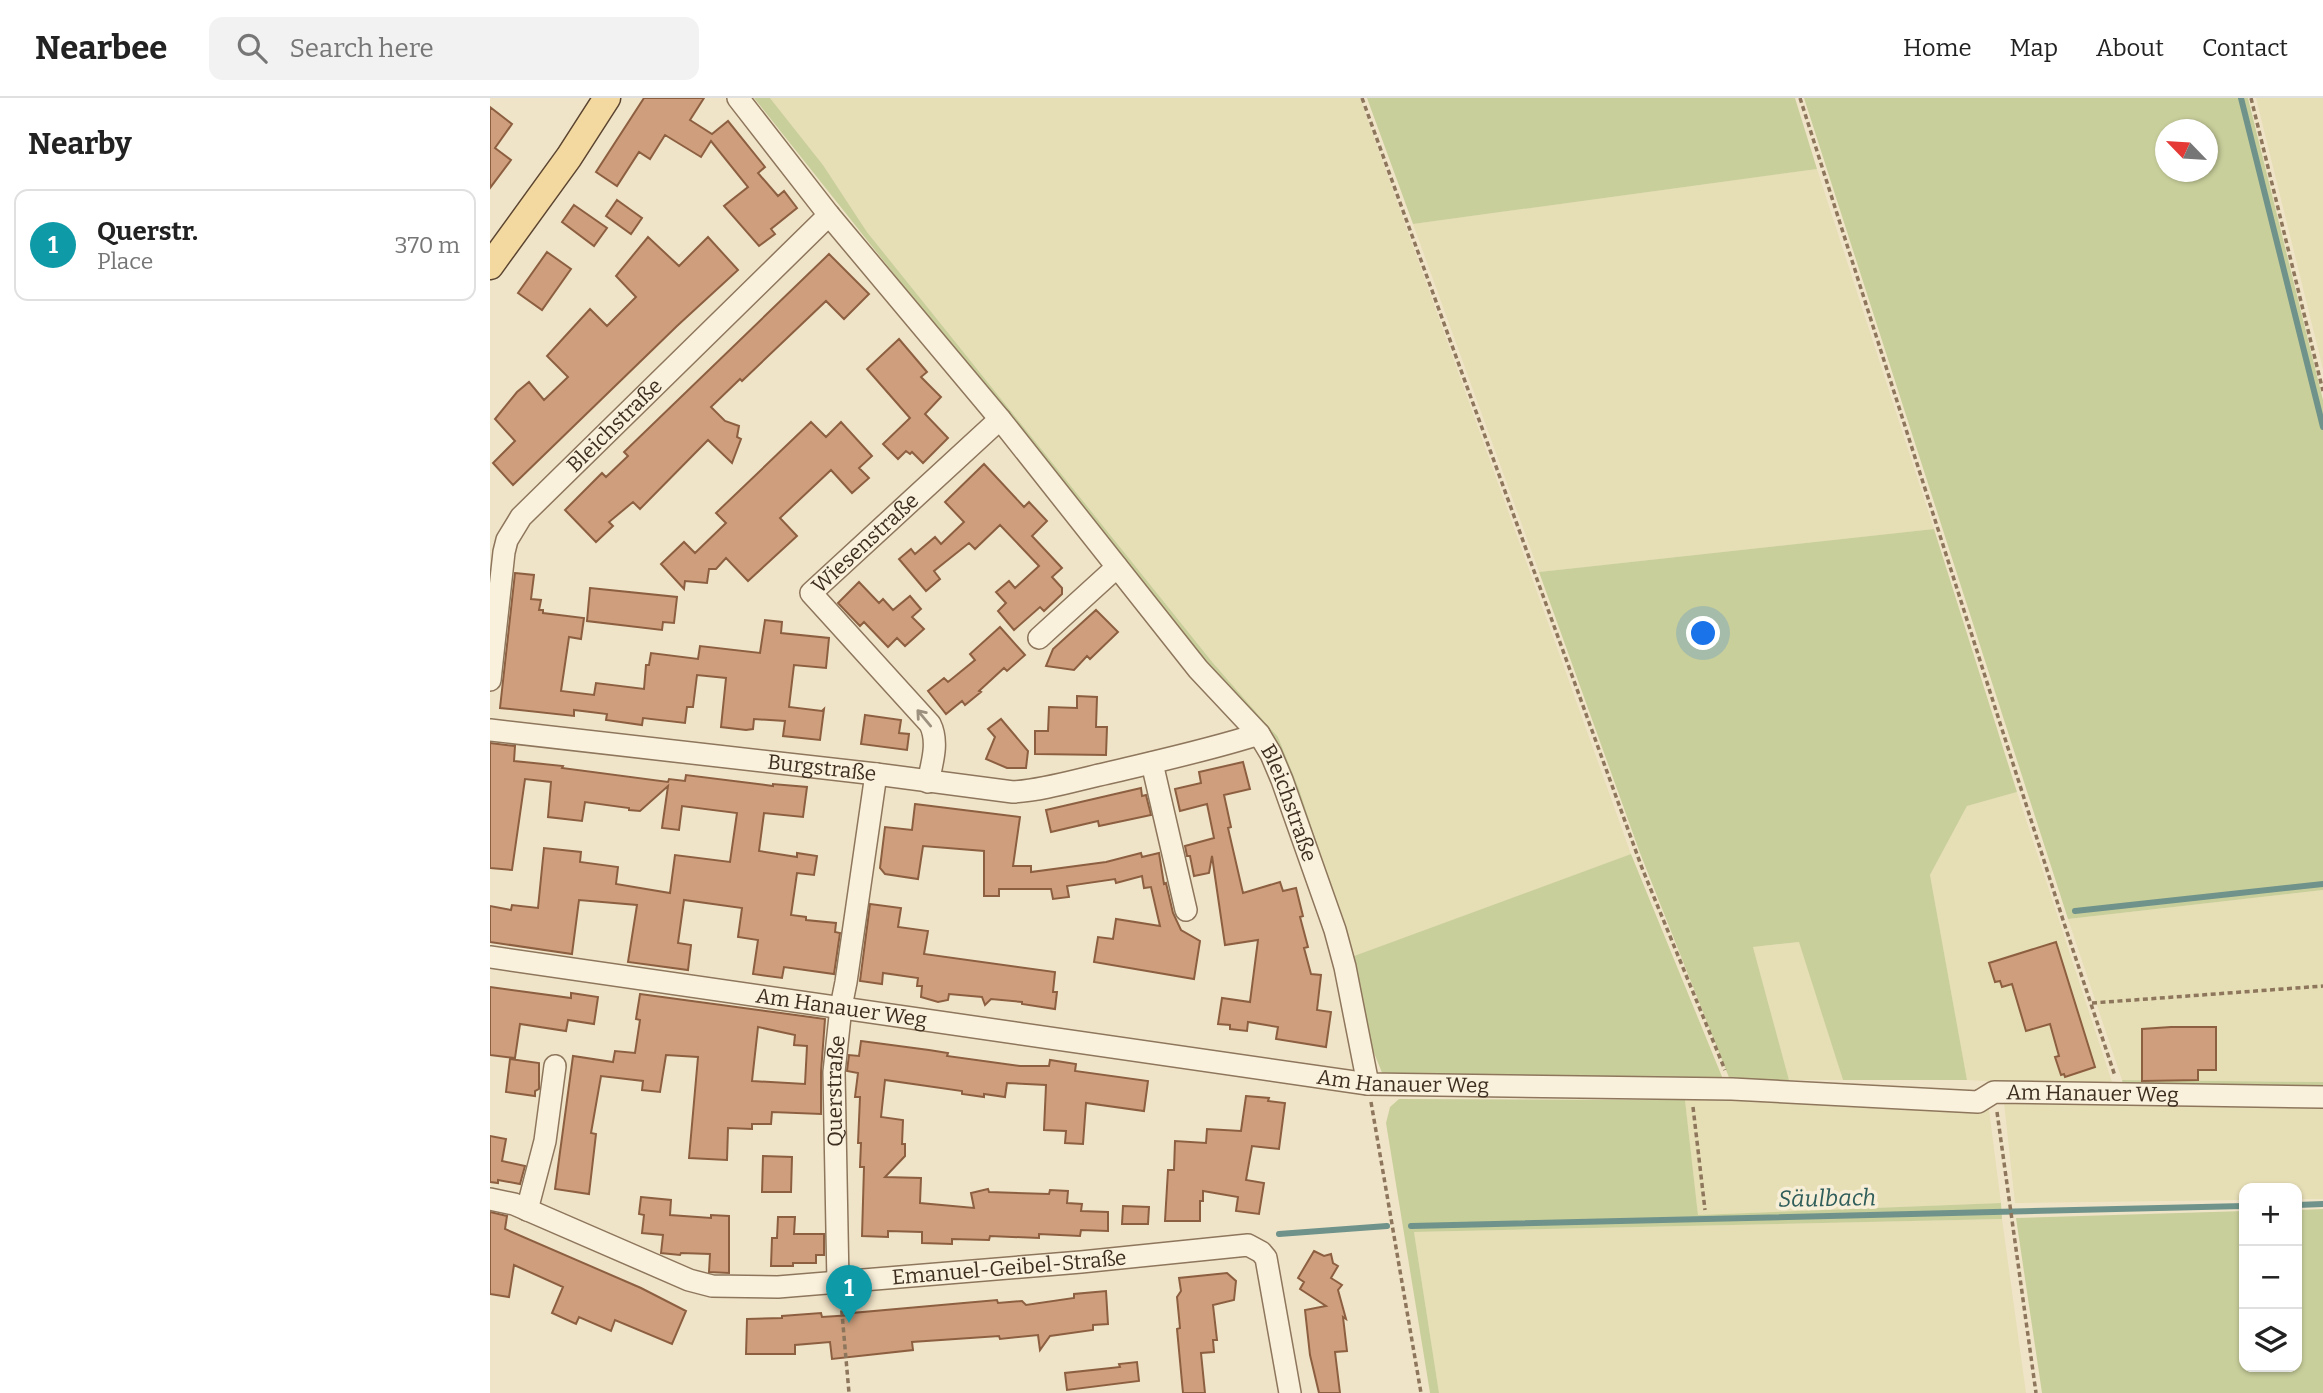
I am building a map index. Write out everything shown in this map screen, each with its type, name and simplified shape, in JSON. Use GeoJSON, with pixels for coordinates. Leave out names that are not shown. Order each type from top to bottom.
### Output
{"type":"FeatureCollection","features":[{"type":"Feature","properties":{"kind":"main road"},"geometry":{"type":"LineString","coordinates":[[490,266],[569,157],[607,98]]}},
{"type":"Feature","properties":{"kind":"street","name":"Bleichstraße"},"geometry":{"type":"LineString","coordinates":[[738,98],[830,215],[1000,419],[1198,669],[1259,734],[1282,780],[1335,930],[1368,1084]]}},
{"type":"Feature","properties":{"kind":"street","name":"Bleichstraße"},"geometry":{"type":"LineString","coordinates":[[490,680],[504,552],[510,534],[521,517],[830,215]]}},
{"type":"Feature","properties":{"kind":"street","name":"Wiesenstraße"},"geometry":{"type":"LineString","coordinates":[[929,782],[935,744],[935,733],[930,724],[811,593],[1000,419]]}},
{"type":"Feature","properties":{"kind":"street"},"geometry":{"type":"LineString","coordinates":[[1039,638],[1117,567]]}},
{"type":"Feature","properties":{"kind":"street","name":"Burgstraße"},"geometry":{"type":"LineString","coordinates":[[490,730],[876,774],[1003,792],[1024,791],[1152,763],[1259,734]]}},
{"type":"Feature","properties":{"kind":"street"},"geometry":{"type":"LineString","coordinates":[[1152,763],[1186,910]]}},
{"type":"Feature","properties":{"kind":"street","name":"Querstraße"},"geometry":{"type":"LineString","coordinates":[[838,1283],[834,1072],[841,1007],[876,774]]}},
{"type":"Feature","properties":{"kind":"street","name":"Am Hanauer Weg"},"geometry":{"type":"LineString","coordinates":[[490,957],[1368,1084],[1732,1088],[1978,1102],[1994,1092],[2323,1097]]}},
{"type":"Feature","properties":{"kind":"street"},"geometry":{"type":"LineString","coordinates":[[527,1210],[545,1141],[555,1066]]}},
{"type":"Feature","properties":{"kind":"street","name":"Emanuel-Geibel-Straße"},"geometry":{"type":"LineString","coordinates":[[490,1199],[527,1210],[699,1284],[735,1287],[838,1283],[1239,1245],[1255,1247],[1266,1258],[1290,1393]]}},
{"type":"Feature","properties":{"kind":"path"},"geometry":{"type":"LineString","coordinates":[[1362,98],[1642,868],[1732,1088]]}},
{"type":"Feature","properties":{"kind":"path"},"geometry":{"type":"LineString","coordinates":[[1800,98],[2121,1094]]}},
{"type":"Feature","properties":{"kind":"path"},"geometry":{"type":"LineString","coordinates":[[2251,98],[2323,391]]}},
{"type":"Feature","properties":{"kind":"path"},"geometry":{"type":"LineString","coordinates":[[2092,1003],[2323,986]]}},
{"type":"Feature","properties":{"kind":"path"},"geometry":{"type":"LineString","coordinates":[[1368,1084],[1421,1393]]}},
{"type":"Feature","properties":{"kind":"path"},"geometry":{"type":"LineString","coordinates":[[1691,1088],[1705,1210]]}},
{"type":"Feature","properties":{"kind":"path"},"geometry":{"type":"LineString","coordinates":[[1994,1092],[2036,1393]]}},
{"type":"Feature","properties":{"kind":"path"},"geometry":{"type":"LineString","coordinates":[[838,1283],[849,1393]]}},
{"type":"Feature","properties":{"kind":"shaded area"},"geometry":{"type":"Polygon","coordinates":[[[770,98],[1360,98],[1631,854],[1354,956],[1299,789],[1278,737],[1213,663],[867,232],[823,165],[770,98]]]}},
{"type":"Feature","properties":{"kind":"shaded area"},"geometry":{"type":"Polygon","coordinates":[[[2256,98],[2323,98],[2323,369],[2256,98]]]}},
{"type":"Feature","properties":{"kind":"shaded area"},"geometry":{"type":"Polygon","coordinates":[[[1817,169],[1934,529],[1539,572],[1413,224],[1817,169]]]}},
{"type":"Feature","properties":{"kind":"shaded area"},"geometry":{"type":"Polygon","coordinates":[[[2017,792],[2112,1082],[2061,1085],[1967,1080],[1930,875],[1967,806],[2017,792]]]}},
{"type":"Feature","properties":{"kind":"shaded area"},"geometry":{"type":"Polygon","coordinates":[[[2323,890],[2323,1082],[2122,1080],[2068,919],[2323,890]]]}},
{"type":"Feature","properties":{"kind":"shaded area"},"geometry":{"type":"Polygon","coordinates":[[[1800,942],[1843,1080],[1789,1080],[1753,947],[1800,942]]]}},
{"type":"Feature","properties":{"kind":"shaded area"},"geometry":{"type":"Polygon","coordinates":[[[1685,1100],[1988,1102],[2001,1203],[1698,1215],[1685,1100]]]}},
{"type":"Feature","properties":{"kind":"shaded area"},"geometry":{"type":"Polygon","coordinates":[[[2004,1103],[2323,1107],[2323,1199],[2302,1199],[2302,1183],[2239,1183],[2239,1200],[2015,1203],[2004,1103]]]}},
{"type":"Feature","properties":{"kind":"shaded area"},"geometry":{"type":"Polygon","coordinates":[[[2002,1219],[2026,1393],[1439,1393],[1414,1232],[2002,1219]]]}},
{"type":"Feature","properties":{"kind":"green space"},"geometry":{"type":"Polygon","coordinates":[[[754,98],[770,98],[823,165],[867,232],[1213,663],[1278,737],[1299,789],[1354,956],[1631,854],[1725,1084],[1385,1080],[1372,1048],[1351,958],[1287,772],[754,98]]]}},
{"type":"Feature","properties":{"kind":"green space"},"geometry":{"type":"Polygon","coordinates":[[[1367,98],[1795,98],[1817,169],[1413,224],[1367,98]]]}},
{"type":"Feature","properties":{"kind":"green space"},"geometry":{"type":"Polygon","coordinates":[[[1804,98],[2248,98],[2323,400],[2323,890],[2068,919],[1804,98]]]}},
{"type":"Feature","properties":{"kind":"green space"},"geometry":{"type":"Polygon","coordinates":[[[1934,529],[2017,792],[1967,806],[1930,875],[1967,1080],[1843,1080],[1799,942],[1753,947],[1789,1080],[1730,1080],[1640,853],[1539,572],[1934,529]]]}},
{"type":"Feature","properties":{"kind":"green space"},"geometry":{"type":"Polygon","coordinates":[[[2122,1080],[2323,1082],[2323,1090],[2124,1087],[2122,1080]]]}},
{"type":"Feature","properties":{"kind":"green space"},"geometry":{"type":"Polygon","coordinates":[[[1399,1099],[1685,1100],[1698,1215],[2001,1203],[2002,1219],[1414,1232],[1439,1393],[1430,1393],[1386,1123],[1390,1107],[1399,1099]]]}},
{"type":"Feature","properties":{"kind":"green space"},"geometry":{"type":"Polygon","coordinates":[[[2323,1209],[2323,1393],[2042,1393],[2016,1218],[2239,1211],[2239,1372],[2302,1372],[2302,1210],[2323,1209]]]}},
{"type":"Feature","properties":{"kind":"building"},"geometry":{"type":"Polygon","coordinates":[[[644,98],[704,98],[690,120],[712,134],[728,121],[765,167],[758,173],[778,196],[784,191],[797,208],[771,229],[775,234],[759,246],[724,206],[748,187],[711,141],[701,157],[665,135],[650,159],[639,152],[617,186],[596,172],[644,98]]]}},
{"type":"Feature","properties":{"kind":"building"},"geometry":{"type":"Polygon","coordinates":[[[490,107],[512,124],[495,148],[511,160],[490,188],[490,107]]]}},
{"type":"Feature","properties":{"kind":"building"},"geometry":{"type":"Polygon","coordinates":[[[617,200],[642,218],[631,234],[606,216],[617,200]]]}},
{"type":"Feature","properties":{"kind":"building"},"geometry":{"type":"Polygon","coordinates":[[[574,205],[607,228],[594,246],[562,222],[574,205]]]}},
{"type":"Feature","properties":{"kind":"building"},"geometry":{"type":"Polygon","coordinates":[[[648,237],[679,266],[708,237],[738,270],[513,485],[493,463],[515,441],[495,419],[529,382],[544,400],[568,377],[547,356],[590,309],[607,326],[636,297],[616,276],[648,237]]]}},
{"type":"Feature","properties":{"kind":"building"},"geometry":{"type":"Polygon","coordinates":[[[547,252],[571,269],[542,310],[518,293],[547,252]]]}},
{"type":"Feature","properties":{"kind":"building"},"geometry":{"type":"Polygon","coordinates":[[[829,254],[869,294],[844,319],[826,301],[711,407],[725,421],[739,426],[737,437],[741,439],[732,463],[708,440],[640,509],[633,502],[609,522],[613,526],[596,542],[565,510],[602,473],[606,477],[628,456],[624,452],[829,254]]]}},
{"type":"Feature","properties":{"kind":"building"},"geometry":{"type":"Polygon","coordinates":[[[899,339],[927,372],[921,377],[941,397],[925,414],[948,438],[923,463],[912,452],[910,454],[906,451],[898,459],[883,444],[910,418],[867,369],[899,339]]]}},
{"type":"Feature","properties":{"kind":"building"},"geometry":{"type":"Polygon","coordinates":[[[811,422],[826,437],[841,422],[872,456],[859,468],[869,478],[852,493],[831,470],[780,518],[797,536],[748,581],[726,558],[716,569],[709,569],[707,583],[685,581],[684,589],[661,564],[684,542],[695,553],[726,523],[716,513],[811,422]]]}},
{"type":"Feature","properties":{"kind":"building"},"geometry":{"type":"Polygon","coordinates":[[[984,464],[1024,507],[1029,502],[1047,521],[1032,536],[1062,568],[1052,577],[1062,588],[1062,594],[1044,611],[1040,607],[1014,630],[998,611],[1006,603],[996,592],[1009,581],[1015,588],[1039,566],[1000,525],[975,549],[969,543],[934,571],[940,579],[926,591],[899,559],[911,549],[915,554],[935,537],[941,544],[964,522],[945,502],[984,464]]]}},
{"type":"Feature","properties":{"kind":"building"},"geometry":{"type":"Polygon","coordinates":[[[515,573],[534,575],[531,599],[541,600],[539,610],[543,610],[543,613],[584,618],[581,639],[569,637],[561,691],[594,695],[596,683],[644,689],[646,665],[649,665],[651,653],[698,659],[700,646],[760,653],[765,620],[782,622],[781,633],[829,638],[826,668],[794,665],[789,707],[822,711],[824,709],[820,740],[783,736],[785,721],[754,719],[753,729],[746,730],[721,727],[726,678],[697,675],[693,707],[687,707],[685,723],[643,718],[642,725],[606,720],[607,714],[574,710],[574,716],[500,708],[515,573]]]}},
{"type":"Feature","properties":{"kind":"building"},"geometry":{"type":"Polygon","coordinates":[[[859,582],[879,603],[883,599],[893,610],[910,596],[921,609],[912,617],[924,629],[905,646],[897,638],[888,647],[864,622],[860,626],[838,603],[859,582]]]}},
{"type":"Feature","properties":{"kind":"building"},"geometry":{"type":"Polygon","coordinates":[[[590,588],[677,597],[674,623],[663,622],[662,630],[587,621],[590,588]]]}},
{"type":"Feature","properties":{"kind":"building"},"geometry":{"type":"Polygon","coordinates":[[[1096,610],[1118,632],[1090,659],[1087,656],[1074,670],[1046,666],[1053,649],[1096,610]]]}},
{"type":"Feature","properties":{"kind":"building"},"geometry":{"type":"Polygon","coordinates":[[[1000,627],[1025,655],[1007,671],[1004,668],[965,705],[962,701],[946,714],[928,691],[944,678],[948,682],[975,660],[970,654],[1000,627]]]}},
{"type":"Feature","properties":{"kind":"building"},"geometry":{"type":"Polygon","coordinates":[[[1077,696],[1097,697],[1096,727],[1107,727],[1106,755],[1035,754],[1035,731],[1048,731],[1049,707],[1077,708],[1077,696]]]}},
{"type":"Feature","properties":{"kind":"building"},"geometry":{"type":"Polygon","coordinates":[[[865,715],[901,720],[899,733],[909,734],[907,750],[861,744],[865,715]]]}},
{"type":"Feature","properties":{"kind":"building"},"geometry":{"type":"Polygon","coordinates":[[[1001,719],[1028,751],[1026,768],[1007,768],[986,759],[995,737],[988,729],[1001,719]]]}},
{"type":"Feature","properties":{"kind":"building"},"geometry":{"type":"Polygon","coordinates":[[[490,743],[515,746],[514,761],[563,766],[562,768],[668,782],[669,779],[685,781],[686,775],[773,786],[807,787],[803,817],[764,813],[759,851],[797,857],[797,853],[817,856],[814,875],[797,873],[791,915],[806,917],[806,920],[836,923],[835,932],[840,933],[834,974],[784,967],[782,978],[753,974],[758,940],[738,937],[742,908],[684,900],[678,943],[691,945],[688,970],[628,962],[637,905],[579,900],[572,954],[490,942],[490,906],[511,910],[512,905],[538,908],[544,848],[581,852],[580,862],[618,867],[616,884],[670,893],[675,855],[730,862],[737,813],[682,806],[679,830],[662,828],[668,786],[640,811],[585,802],[582,821],[548,817],[551,782],[525,779],[512,870],[490,868],[490,743]]]}},
{"type":"Feature","properties":{"kind":"building"},"geometry":{"type":"Polygon","coordinates":[[[1243,762],[1250,789],[1224,795],[1231,827],[1228,828],[1243,893],[1280,882],[1283,891],[1296,888],[1308,947],[1304,948],[1311,974],[1321,975],[1317,1010],[1331,1012],[1326,1047],[1276,1039],[1278,1027],[1248,1022],[1247,1031],[1218,1024],[1222,998],[1250,1002],[1258,940],[1225,945],[1212,856],[1209,873],[1194,876],[1185,846],[1214,838],[1207,804],[1180,811],[1175,789],[1201,783],[1199,772],[1243,762]]]}},
{"type":"Feature","properties":{"kind":"building"},"geometry":{"type":"Polygon","coordinates":[[[1141,788],[1142,796],[1146,795],[1151,815],[1099,826],[1098,821],[1051,832],[1046,810],[1141,788]]]}},
{"type":"Feature","properties":{"kind":"building"},"geometry":{"type":"Polygon","coordinates":[[[915,804],[1020,817],[1013,866],[1031,866],[1031,872],[1106,862],[1141,853],[1142,857],[1159,853],[1164,884],[1166,883],[1173,913],[1181,930],[1200,941],[1194,979],[1094,962],[1098,937],[1113,939],[1116,919],[1160,926],[1151,887],[1144,888],[1142,876],[1116,883],[1115,879],[1067,886],[1069,897],[1053,899],[1051,889],[999,889],[999,896],[984,896],[984,851],[923,846],[918,879],[885,874],[880,868],[885,827],[912,830],[915,804]]]}},
{"type":"Feature","properties":{"kind":"building"},"geometry":{"type":"Polygon","coordinates":[[[870,904],[901,908],[898,927],[928,931],[924,954],[1055,972],[1055,1009],[991,999],[985,1005],[982,997],[949,994],[948,1000],[938,1002],[921,997],[922,986],[917,986],[918,978],[883,973],[882,984],[860,981],[870,904]]]}},
{"type":"Feature","properties":{"kind":"building"},"geometry":{"type":"Polygon","coordinates":[[[2056,942],[2095,1067],[2065,1077],[2064,1074],[2061,1075],[2055,1057],[2059,1056],[2050,1024],[2026,1031],[2012,984],[2002,987],[2000,981],[1995,982],[1989,963],[2056,942]]]}},
{"type":"Feature","properties":{"kind":"building"},"geometry":{"type":"Polygon","coordinates":[[[490,987],[571,998],[571,993],[598,997],[594,1024],[568,1020],[566,1031],[520,1024],[515,1058],[490,1055],[490,987]]]}},
{"type":"Feature","properties":{"kind":"building"},"geometry":{"type":"Polygon","coordinates":[[[640,994],[825,1019],[821,1114],[772,1112],[771,1124],[752,1124],[752,1129],[728,1128],[727,1160],[689,1158],[698,1057],[666,1055],[660,1092],[642,1090],[643,1081],[601,1076],[591,1133],[596,1134],[589,1194],[555,1189],[573,1056],[613,1062],[615,1051],[635,1053],[640,1020],[636,1019],[640,994]],[[758,1027],[752,1081],[805,1084],[807,1046],[794,1045],[795,1035],[758,1027]]]}},
{"type":"Feature","properties":{"kind":"building"},"geometry":{"type":"Polygon","coordinates":[[[2216,1027],[2216,1070],[2198,1070],[2198,1080],[2142,1081],[2142,1029],[2216,1027]]]}},
{"type":"Feature","properties":{"kind":"building"},"geometry":{"type":"Polygon","coordinates":[[[861,1041],[1020,1066],[1049,1066],[1050,1060],[1076,1064],[1075,1071],[1148,1081],[1144,1111],[1086,1103],[1083,1144],[1065,1143],[1066,1131],[1044,1130],[1046,1085],[1007,1083],[1005,1097],[984,1094],[984,1097],[962,1094],[962,1091],[885,1080],[881,1117],[903,1120],[902,1144],[905,1144],[905,1156],[885,1177],[921,1178],[920,1203],[974,1208],[971,1193],[988,1189],[989,1192],[1049,1194],[1050,1190],[1068,1191],[1067,1203],[1082,1204],[1081,1211],[1108,1212],[1108,1231],[1081,1230],[1080,1236],[1039,1234],[1039,1238],[990,1236],[989,1240],[952,1239],[952,1244],[922,1243],[922,1232],[888,1231],[888,1237],[862,1236],[864,1167],[860,1167],[861,1143],[858,1143],[860,1097],[855,1097],[858,1073],[847,1071],[849,1055],[859,1056],[861,1041]]]}},
{"type":"Feature","properties":{"kind":"building"},"geometry":{"type":"Polygon","coordinates":[[[510,1059],[539,1063],[539,1089],[535,1091],[535,1096],[506,1092],[510,1059]]]}},
{"type":"Feature","properties":{"kind":"building"},"geometry":{"type":"Polygon","coordinates":[[[1246,1096],[1285,1103],[1279,1149],[1252,1146],[1246,1180],[1264,1183],[1259,1214],[1236,1211],[1238,1197],[1203,1191],[1200,1221],[1165,1221],[1168,1170],[1174,1170],[1175,1141],[1206,1143],[1207,1129],[1241,1131],[1246,1096]]]}},
{"type":"Feature","properties":{"kind":"building"},"geometry":{"type":"Polygon","coordinates":[[[490,1136],[506,1139],[502,1161],[525,1166],[520,1184],[498,1180],[498,1183],[490,1182],[490,1136]]]}},
{"type":"Feature","properties":{"kind":"building"},"geometry":{"type":"Polygon","coordinates":[[[763,1156],[792,1157],[791,1192],[762,1192],[763,1156]]]}},
{"type":"Feature","properties":{"kind":"building"},"geometry":{"type":"Polygon","coordinates":[[[641,1197],[671,1200],[670,1215],[711,1218],[711,1215],[729,1216],[729,1273],[709,1272],[710,1254],[661,1253],[663,1235],[642,1233],[644,1215],[639,1214],[641,1197]]]}},
{"type":"Feature","properties":{"kind":"building"},"geometry":{"type":"Polygon","coordinates":[[[1123,1206],[1149,1207],[1148,1224],[1122,1224],[1123,1206]]]}},
{"type":"Feature","properties":{"kind":"building"},"geometry":{"type":"Polygon","coordinates":[[[490,1212],[507,1216],[505,1229],[641,1288],[686,1311],[672,1344],[615,1320],[611,1331],[579,1317],[576,1324],[552,1313],[563,1287],[514,1265],[509,1297],[490,1294],[490,1212]]]}},
{"type":"Feature","properties":{"kind":"building"},"geometry":{"type":"Polygon","coordinates":[[[778,1217],[795,1217],[794,1234],[824,1234],[824,1255],[816,1255],[816,1263],[771,1266],[772,1238],[777,1238],[778,1217]]]}},
{"type":"Feature","properties":{"kind":"building"},"geometry":{"type":"Polygon","coordinates":[[[1314,1251],[1324,1256],[1331,1254],[1333,1263],[1338,1266],[1331,1278],[1342,1285],[1338,1290],[1346,1319],[1343,1317],[1347,1351],[1335,1352],[1340,1393],[1319,1393],[1310,1355],[1305,1310],[1326,1306],[1300,1289],[1304,1282],[1298,1278],[1314,1251]]]}},
{"type":"Feature","properties":{"kind":"building"},"geometry":{"type":"Polygon","coordinates":[[[1227,1273],[1236,1281],[1234,1300],[1213,1305],[1217,1340],[1213,1340],[1214,1352],[1201,1353],[1205,1393],[1183,1393],[1177,1329],[1180,1328],[1177,1297],[1181,1291],[1179,1278],[1227,1273]]]}},
{"type":"Feature","properties":{"kind":"building"},"geometry":{"type":"Polygon","coordinates":[[[1106,1291],[1108,1324],[1093,1325],[1093,1330],[1050,1336],[1040,1350],[1038,1335],[912,1342],[913,1350],[832,1359],[830,1342],[795,1345],[795,1354],[746,1354],[747,1319],[821,1313],[822,1317],[852,1315],[997,1300],[998,1303],[1022,1301],[1026,1305],[1074,1298],[1074,1294],[1106,1291]]]}},
{"type":"Feature","properties":{"kind":"building"},"geometry":{"type":"Polygon","coordinates":[[[1137,1362],[1139,1381],[1067,1390],[1065,1373],[1120,1367],[1119,1364],[1137,1362]]]}},
{"type":"Feature","properties":{"kind":"waterway"},"geometry":{"type":"LineString","coordinates":[[2241,98],[2323,427]]}},
{"type":"Feature","properties":{"kind":"waterway"},"geometry":{"type":"LineString","coordinates":[[2075,911],[2323,884]]}},
{"type":"Feature","properties":{"kind":"waterway","name":"Säulbach"},"geometry":{"type":"LineString","coordinates":[[2302,1205],[2323,1204]]}},
{"type":"Feature","properties":{"kind":"waterway","name":"Säulbach"},"geometry":{"type":"LineString","coordinates":[[1411,1226],[2239,1206]]}},
{"type":"Feature","properties":{"kind":"waterway","name":"Säulbach"},"geometry":{"type":"LineString","coordinates":[[1279,1234],[1387,1226]]}},
{"type":"Feature","properties":{"kind":"place","name":"Querstr."},"geometry":{"type":"Point","coordinates":[849,1323]}}]}
